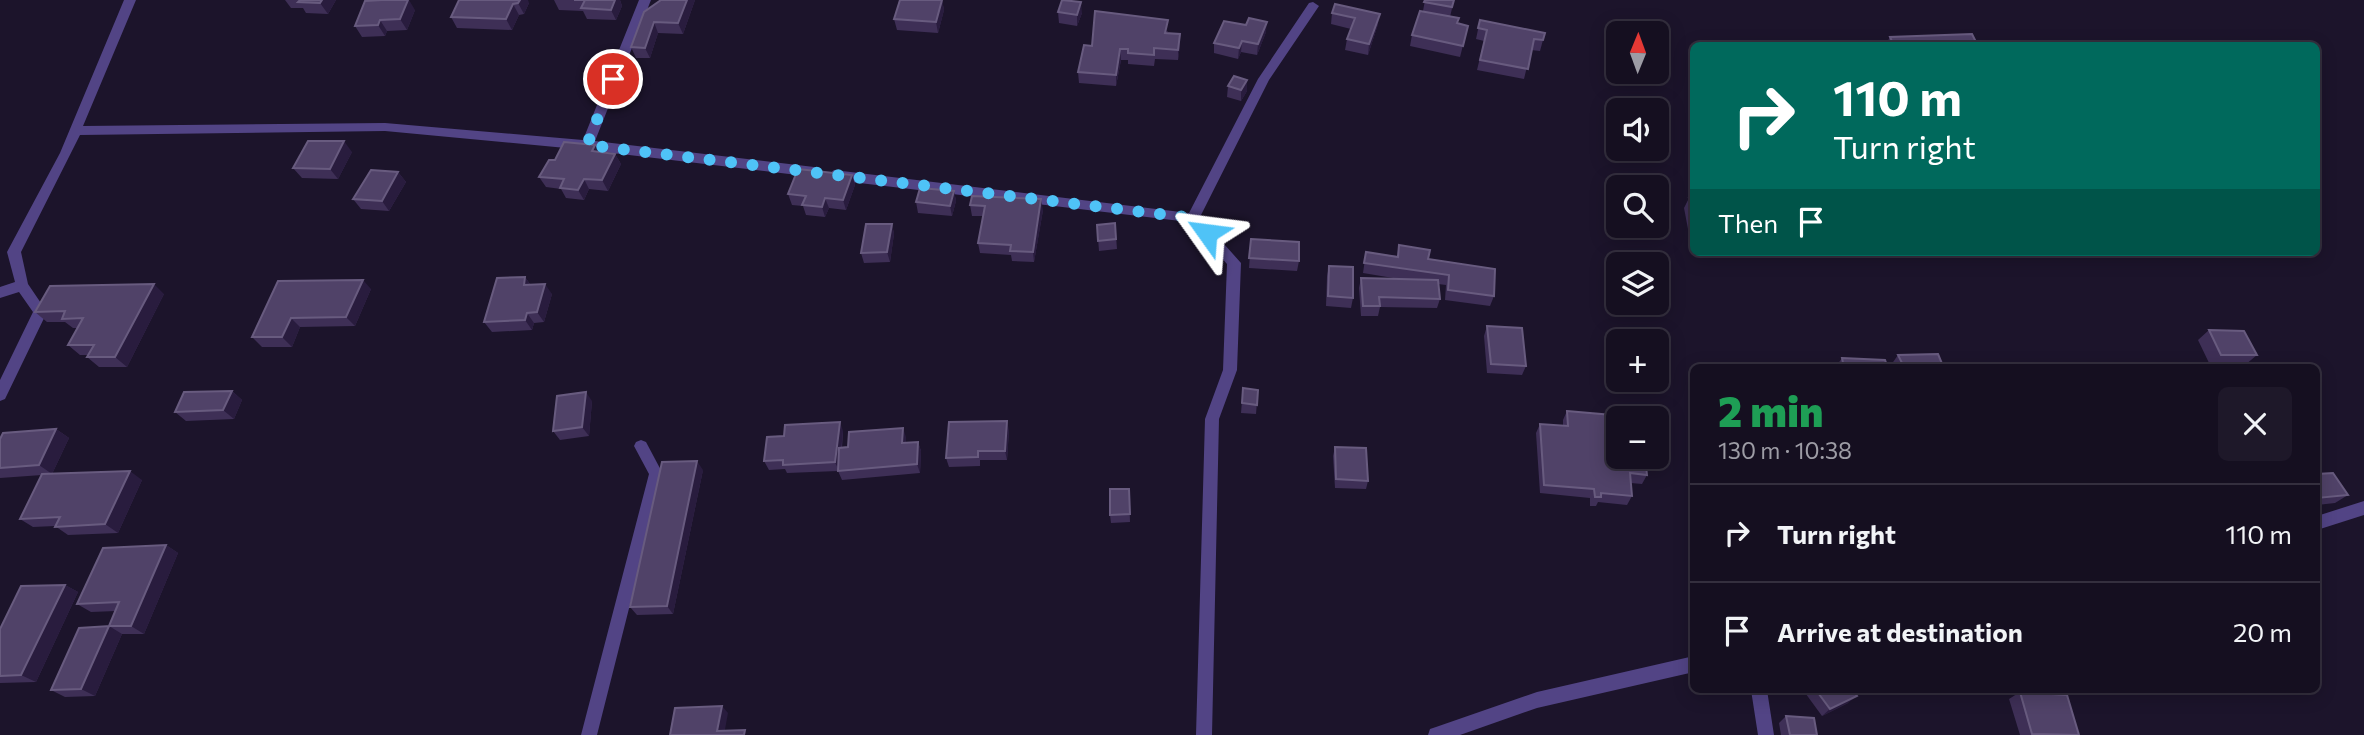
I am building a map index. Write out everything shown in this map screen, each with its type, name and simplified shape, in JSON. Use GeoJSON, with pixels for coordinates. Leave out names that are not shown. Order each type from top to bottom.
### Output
{"type":"FeatureCollection","features":[{"type":"Feature","properties":{"kind":"street"},"geometry":{"type":"LineString","coordinates":[[0,396],[40,312],[22,285],[14,252],[75,131],[130,0]]}},
{"type":"Feature","properties":{"kind":"street"},"geometry":{"type":"LineString","coordinates":[[587,145],[645,0]]}},
{"type":"Feature","properties":{"kind":"street"},"geometry":{"type":"LineString","coordinates":[[1193,218],[1264,79],[1313,6]]}},
{"type":"Feature","properties":{"kind":"street"},"geometry":{"type":"LineString","coordinates":[[75,131],[385,127],[587,145],[1193,218],[1234,263],[1230,370],[1212,419],[1204,735]]}},
{"type":"Feature","properties":{"kind":"street"},"geometry":{"type":"LineString","coordinates":[[0,293],[22,285]]}},
{"type":"Feature","properties":{"kind":"street"},"geometry":{"type":"LineString","coordinates":[[589,735],[656,474],[640,446]]}},
{"type":"Feature","properties":{"kind":"street"},"geometry":{"type":"LineString","coordinates":[[2320,522],[2364,508]]}},
{"type":"Feature","properties":{"kind":"street"},"geometry":{"type":"LineString","coordinates":[[1436,735],[1537,699],[1690,665]]}},
{"type":"Feature","properties":{"kind":"street"},"geometry":{"type":"LineString","coordinates":[[1759,693],[1766,735]]}},
{"type":"Feature","properties":{"kind":"building"},"geometry":{"type":"Polygon","coordinates":[[[322,0],[320,3],[298,2],[322,0]]]}},
{"type":"Feature","properties":{"kind":"building"},"geometry":{"type":"Polygon","coordinates":[[[408,0],[400,19],[380,20],[378,25],[355,26],[365,1],[408,0]]]}},
{"type":"Feature","properties":{"kind":"building"},"geometry":{"type":"Polygon","coordinates":[[[459,0],[520,0],[513,4],[506,19],[451,17],[459,0]]]}},
{"type":"Feature","properties":{"kind":"building"},"geometry":{"type":"Polygon","coordinates":[[[585,0],[615,0],[611,10],[581,8],[585,0]]]}},
{"type":"Feature","properties":{"kind":"building"},"geometry":{"type":"Polygon","coordinates":[[[661,0],[687,0],[678,23],[654,22],[645,48],[631,47],[644,12],[661,0]]]}},
{"type":"Feature","properties":{"kind":"building"},"geometry":{"type":"Polygon","coordinates":[[[900,0],[942,0],[936,22],[894,19],[900,0]]]}},
{"type":"Feature","properties":{"kind":"building"},"geometry":{"type":"Polygon","coordinates":[[[1062,0],[1081,2],[1077,15],[1058,12],[1062,0]]]}},
{"type":"Feature","properties":{"kind":"building"},"geometry":{"type":"Polygon","coordinates":[[[1454,0],[1452,7],[1424,2],[1454,0]]]}},
{"type":"Feature","properties":{"kind":"building"},"geometry":{"type":"Polygon","coordinates":[[[1335,4],[1380,14],[1369,44],[1347,39],[1355,18],[1332,13],[1335,4]]]}},
{"type":"Feature","properties":{"kind":"building"},"geometry":{"type":"Polygon","coordinates":[[[1095,11],[1168,20],[1165,33],[1180,34],[1178,50],[1154,48],[1154,55],[1128,53],[1128,49],[1120,49],[1116,75],[1078,72],[1084,45],[1092,46],[1095,11]]]}},
{"type":"Feature","properties":{"kind":"building"},"geometry":{"type":"Polygon","coordinates":[[[1420,11],[1459,18],[1457,23],[1468,26],[1463,46],[1412,35],[1420,11]]]}},
{"type":"Feature","properties":{"kind":"building"},"geometry":{"type":"Polygon","coordinates":[[[1249,18],[1267,22],[1258,44],[1242,41],[1239,48],[1214,43],[1224,21],[1246,25],[1249,18]]]}},
{"type":"Feature","properties":{"kind":"building"},"geometry":{"type":"Polygon","coordinates":[[[1480,20],[1545,33],[1543,40],[1534,39],[1528,69],[1480,60],[1487,30],[1478,28],[1480,20]]]}},
{"type":"Feature","properties":{"kind":"building"},"geometry":{"type":"Polygon","coordinates":[[[1972,34],[1976,42],[1892,42],[1890,37],[1972,34]]]}},
{"type":"Feature","properties":{"kind":"building"},"geometry":{"type":"Polygon","coordinates":[[[1234,76],[1247,80],[1241,90],[1228,86],[1234,76]]]}},
{"type":"Feature","properties":{"kind":"building"},"geometry":{"type":"Polygon","coordinates":[[[308,141],[344,141],[330,169],[293,168],[308,141]]]}},
{"type":"Feature","properties":{"kind":"building"},"geometry":{"type":"Polygon","coordinates":[[[564,142],[595,145],[592,151],[615,154],[602,180],[584,179],[578,190],[560,188],[564,179],[539,177],[549,160],[555,160],[564,142]]]}},
{"type":"Feature","properties":{"kind":"building"},"geometry":{"type":"Polygon","coordinates":[[[798,169],[852,175],[843,200],[825,198],[822,207],[802,205],[806,196],[788,194],[798,169]]]}},
{"type":"Feature","properties":{"kind":"building"},"geometry":{"type":"Polygon","coordinates":[[[371,170],[398,172],[382,201],[353,199],[371,170]]]}},
{"type":"Feature","properties":{"kind":"building"},"geometry":{"type":"Polygon","coordinates":[[[920,188],[954,191],[950,206],[916,202],[920,188]]]}},
{"type":"Feature","properties":{"kind":"building"},"geometry":{"type":"Polygon","coordinates":[[[972,196],[1041,199],[1033,252],[1010,251],[1011,245],[978,243],[985,206],[970,205],[972,196]]]}},
{"type":"Feature","properties":{"kind":"building"},"geometry":{"type":"Polygon","coordinates":[[[1115,223],[1116,239],[1098,241],[1097,225],[1115,223]]]}},
{"type":"Feature","properties":{"kind":"building"},"geometry":{"type":"Polygon","coordinates":[[[866,224],[892,224],[887,252],[861,253],[866,224]]]}},
{"type":"Feature","properties":{"kind":"building"},"geometry":{"type":"Polygon","coordinates":[[[1251,239],[1299,242],[1299,261],[1249,258],[1251,239]]]}},
{"type":"Feature","properties":{"kind":"building"},"geometry":{"type":"Polygon","coordinates":[[[1399,245],[1430,250],[1428,259],[1495,269],[1494,296],[1448,290],[1449,275],[1364,263],[1366,252],[1398,257],[1399,245]]]}},
{"type":"Feature","properties":{"kind":"building"},"geometry":{"type":"Polygon","coordinates":[[[1329,266],[1353,267],[1353,298],[1328,296],[1329,266]]]}},
{"type":"Feature","properties":{"kind":"building"},"geometry":{"type":"Polygon","coordinates":[[[525,277],[524,285],[545,284],[537,312],[527,313],[525,320],[484,322],[497,278],[525,277]]]}},
{"type":"Feature","properties":{"kind":"building"},"geometry":{"type":"Polygon","coordinates":[[[1361,278],[1438,280],[1440,299],[1379,297],[1380,306],[1363,306],[1361,278]]]}},
{"type":"Feature","properties":{"kind":"building"},"geometry":{"type":"Polygon","coordinates":[[[363,280],[346,317],[291,318],[282,337],[252,337],[278,281],[363,280]]]}},
{"type":"Feature","properties":{"kind":"building"},"geometry":{"type":"Polygon","coordinates":[[[154,284],[115,357],[87,357],[94,345],[68,345],[83,318],[62,319],[65,311],[35,312],[50,286],[154,284]]]}},
{"type":"Feature","properties":{"kind":"building"},"geometry":{"type":"Polygon","coordinates":[[[1487,326],[1522,328],[1526,366],[1491,364],[1487,326]]]}},
{"type":"Feature","properties":{"kind":"building"},"geometry":{"type":"Polygon","coordinates":[[[2209,330],[2244,331],[2257,355],[2221,355],[2209,330]]]}},
{"type":"Feature","properties":{"kind":"building"},"geometry":{"type":"Polygon","coordinates":[[[1938,354],[1942,364],[1902,364],[1898,355],[1938,354]]]}},
{"type":"Feature","properties":{"kind":"building"},"geometry":{"type":"Polygon","coordinates":[[[1842,358],[1885,360],[1886,364],[1843,364],[1842,358]]]}},
{"type":"Feature","properties":{"kind":"building"},"geometry":{"type":"Polygon","coordinates":[[[1243,388],[1258,390],[1257,405],[1242,403],[1243,388]]]}},
{"type":"Feature","properties":{"kind":"building"},"geometry":{"type":"Polygon","coordinates":[[[232,391],[223,410],[175,412],[184,392],[232,391]]]}},
{"type":"Feature","properties":{"kind":"building"},"geometry":{"type":"Polygon","coordinates":[[[586,392],[582,427],[553,431],[557,396],[586,392]]]}},
{"type":"Feature","properties":{"kind":"building"},"geometry":{"type":"Polygon","coordinates":[[[1567,411],[1606,414],[1606,469],[1646,469],[1647,475],[1630,473],[1632,496],[1601,493],[1601,497],[1595,497],[1594,489],[1544,485],[1540,424],[1568,426],[1567,411]]]}},
{"type":"Feature","properties":{"kind":"building"},"geometry":{"type":"Polygon","coordinates":[[[1007,421],[1005,451],[978,451],[978,457],[946,458],[949,422],[1007,421]]]}},
{"type":"Feature","properties":{"kind":"building"},"geometry":{"type":"Polygon","coordinates":[[[840,422],[835,462],[783,465],[783,460],[764,461],[767,437],[784,436],[785,425],[840,422]]]}},
{"type":"Feature","properties":{"kind":"building"},"geometry":{"type":"Polygon","coordinates":[[[903,428],[902,443],[918,442],[917,464],[838,471],[839,448],[848,447],[849,432],[903,428]]]}},
{"type":"Feature","properties":{"kind":"building"},"geometry":{"type":"Polygon","coordinates":[[[56,429],[39,465],[0,468],[0,439],[3,433],[56,429]]]}},
{"type":"Feature","properties":{"kind":"building"},"geometry":{"type":"Polygon","coordinates":[[[1335,447],[1366,448],[1368,481],[1336,479],[1335,447]]]}},
{"type":"Feature","properties":{"kind":"building"},"geometry":{"type":"Polygon","coordinates":[[[697,461],[667,606],[630,607],[662,462],[697,461]]]}},
{"type":"Feature","properties":{"kind":"building"},"geometry":{"type":"Polygon","coordinates":[[[130,471],[105,524],[55,527],[60,517],[20,519],[42,474],[130,471]]]}},
{"type":"Feature","properties":{"kind":"building"},"geometry":{"type":"Polygon","coordinates":[[[2333,473],[2348,495],[2320,498],[2320,474],[2333,473]]]}},
{"type":"Feature","properties":{"kind":"building"},"geometry":{"type":"Polygon","coordinates":[[[1110,489],[1129,489],[1130,514],[1110,515],[1110,489]]]}},
{"type":"Feature","properties":{"kind":"building"},"geometry":{"type":"Polygon","coordinates":[[[166,545],[131,626],[109,626],[119,602],[77,604],[103,548],[166,545]]]}},
{"type":"Feature","properties":{"kind":"building"},"geometry":{"type":"Polygon","coordinates":[[[65,585],[21,675],[0,676],[0,629],[21,586],[65,585]]]}},
{"type":"Feature","properties":{"kind":"building"},"geometry":{"type":"Polygon","coordinates":[[[109,626],[81,689],[51,690],[79,628],[109,626]]]}},
{"type":"Feature","properties":{"kind":"building"},"geometry":{"type":"Polygon","coordinates":[[[1818,693],[1854,693],[1857,696],[1830,709],[1818,693]]]}},
{"type":"Feature","properties":{"kind":"building"},"geometry":{"type":"Polygon","coordinates":[[[2020,693],[2067,695],[2079,735],[2032,734],[2020,693]]]}},
{"type":"Feature","properties":{"kind":"building"},"geometry":{"type":"Polygon","coordinates":[[[722,706],[717,731],[745,730],[744,735],[670,735],[675,708],[722,706]]]}},
{"type":"Feature","properties":{"kind":"building"},"geometry":{"type":"Polygon","coordinates":[[[1786,716],[1814,718],[1817,735],[1790,735],[1786,716]]]}},
{"type":"Feature","properties":{"kind":"route"},"geometry":{"type":"LineString","coordinates":[[613,79],[587,145],[1193,218],[1207,233]]}}]}
